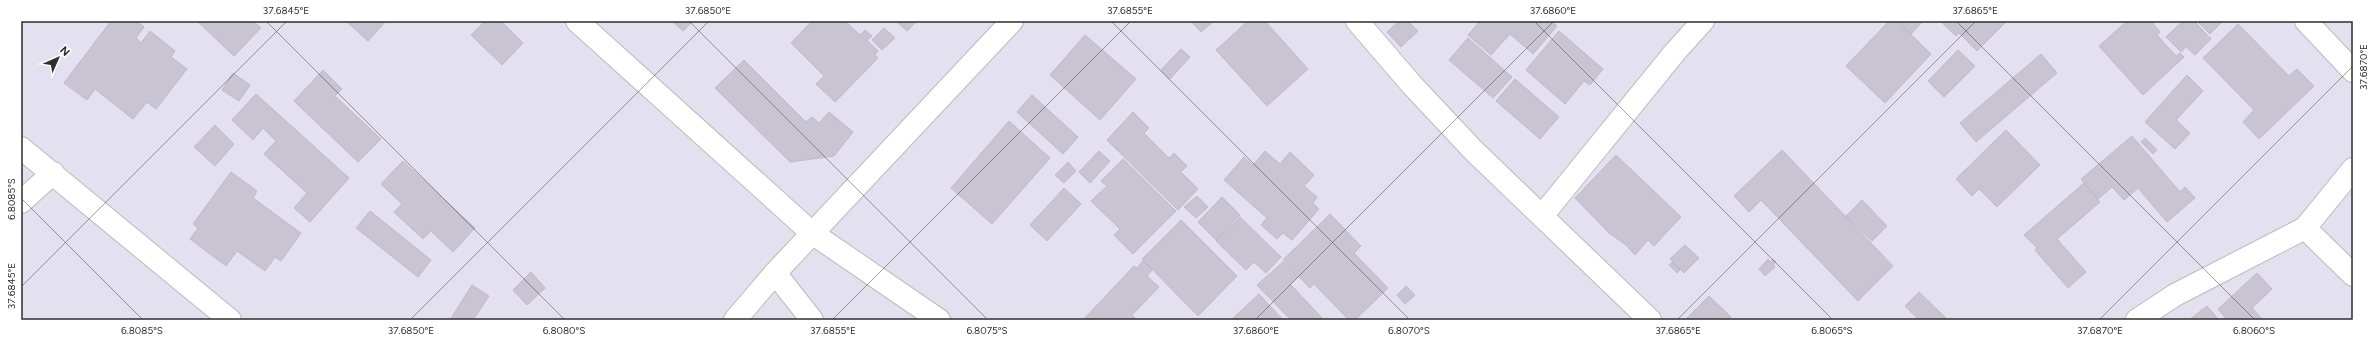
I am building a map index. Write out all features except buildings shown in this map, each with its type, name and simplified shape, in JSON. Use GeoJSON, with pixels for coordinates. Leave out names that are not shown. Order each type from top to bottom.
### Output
{"type":"FeatureCollection","features":[{"type":"Feature","properties":{"kind":"street"},"geometry":{"type":"LineString","coordinates":[[577,21],[592,30],[812,233],[939,320]]}},
{"type":"Feature","properties":{"kind":"street"},"geometry":{"type":"LineString","coordinates":[[735,320],[812,233],[1012,21]]}},
{"type":"Feature","properties":{"kind":"street"},"geometry":{"type":"LineString","coordinates":[[1357,21],[1453,128],[1650,320]]}},
{"type":"Feature","properties":{"kind":"street"},"geometry":{"type":"LineString","coordinates":[[1542,216],[1675,52],[1703,21]]}},
{"type":"Feature","properties":{"kind":"street"},"geometry":{"type":"LineString","coordinates":[[2306,21],[2353,71]]}},
{"type":"Feature","properties":{"kind":"street"},"geometry":{"type":"LineString","coordinates":[[21,148],[230,320]]}},
{"type":"Feature","properties":{"kind":"street"},"geometry":{"type":"LineString","coordinates":[[2137,320],[2175,295],[2305,228],[2353,169]]}},
{"type":"Feature","properties":{"kind":"street"},"geometry":{"type":"LineString","coordinates":[[21,202],[53,173]]}},
{"type":"Feature","properties":{"kind":"street"},"geometry":{"type":"LineString","coordinates":[[2305,228],[2353,275]]}},
{"type":"Feature","properties":{"kind":"street"},"geometry":{"type":"LineString","coordinates":[[775,273],[812,320]]}}]}
